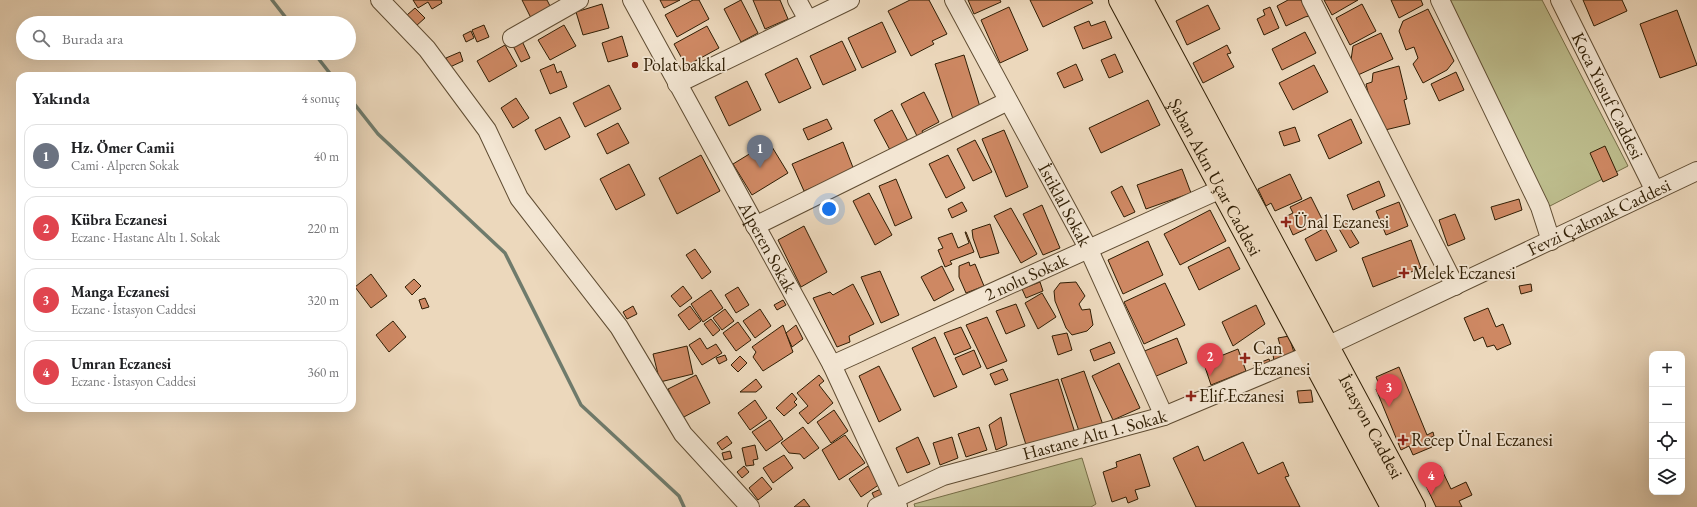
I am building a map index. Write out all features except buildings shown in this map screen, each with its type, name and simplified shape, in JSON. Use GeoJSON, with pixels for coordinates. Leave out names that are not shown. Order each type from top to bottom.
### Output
{"type":"FeatureCollection","features":[{"type":"Feature","properties":{"kind":"main road","name":"Şaban Akın Uçar Caddesi"},"geometry":{"type":"LineString","coordinates":[[1120,0],[1221,189],[1318,350]]}},
{"type":"Feature","properties":{"kind":"main road","name":"Şaban Akın Uçar Caddesi"},"geometry":{"type":"LineString","coordinates":[[1142,0],[1318,350]]}},
{"type":"Feature","properties":{"kind":"main road","name":"İstasyon Caddesi"},"geometry":{"type":"LineString","coordinates":[[1318,350],[1392,507]]}},
{"type":"Feature","properties":{"kind":"main road","name":"İstasyon Caddesi"},"geometry":{"type":"LineString","coordinates":[[1318,350],[1414,507]]}},
{"type":"Feature","properties":{"kind":"street"},"geometry":{"type":"LineString","coordinates":[[512,38],[579,0]]}},
{"type":"Feature","properties":{"kind":"street","name":"Alperen Sokak"},"geometry":{"type":"LineString","coordinates":[[632,0],[832,365],[896,503]]}},
{"type":"Feature","properties":{"kind":"street"},"geometry":{"type":"LineString","coordinates":[[797,0],[808,20]]}},
{"type":"Feature","properties":{"kind":"street"},"geometry":{"type":"LineString","coordinates":[[677,84],[850,0]]}},
{"type":"Feature","properties":{"kind":"street","name":"İstiklal Sokak"},"geometry":{"type":"LineString","coordinates":[[954,0],[1088,248],[1164,416]]}},
{"type":"Feature","properties":{"kind":"street"},"geometry":{"type":"LineString","coordinates":[[1311,0],[1455,286]]}},
{"type":"Feature","properties":{"kind":"street"},"geometry":{"type":"LineString","coordinates":[[1440,0],[1540,207],[1551,241]]}},
{"type":"Feature","properties":{"kind":"street","name":"Koca Yusuf Caddesi"},"geometry":{"type":"LineString","coordinates":[[1560,0],[1655,191]]}},
{"type":"Feature","properties":{"kind":"street"},"geometry":{"type":"LineString","coordinates":[[382,1],[427,49],[487,130],[519,198],[619,327],[684,434],[750,507]]}},
{"type":"Feature","properties":{"kind":"street"},"geometry":{"type":"LineString","coordinates":[[755,226],[1008,101]]}},
{"type":"Feature","properties":{"kind":"street","name":"Fevzi Çakmak Caddesi"},"geometry":{"type":"LineString","coordinates":[[1318,350],[1697,171]]}},
{"type":"Feature","properties":{"kind":"street","name":"2 nolu Sokak"},"geometry":{"type":"LineString","coordinates":[[832,365],[1221,189]]}},
{"type":"Feature","properties":{"kind":"street","name":"Hastane Altı 1. Sokak"},"geometry":{"type":"LineString","coordinates":[[877,507],[896,503],[943,476],[1164,416],[1318,350]]}},
{"type":"Feature","properties":{"kind":"green space"},"geometry":{"type":"Polygon","coordinates":[[[1449,0],[1542,0],[1628,166],[1548,207],[1449,0]]]}},
{"type":"Feature","properties":{"kind":"green space"},"geometry":{"type":"Polygon","coordinates":[[[1082,458],[1096,504],[1091,507],[915,507],[914,504],[1082,458]]]}},
{"type":"Feature","properties":{"kind":"waterway"},"geometry":{"type":"LineString","coordinates":[[272,0],[285,16]]}},
{"type":"Feature","properties":{"kind":"waterway"},"geometry":{"type":"LineString","coordinates":[[319,60],[329,72]]}},
{"type":"Feature","properties":{"kind":"waterway"},"geometry":{"type":"LineString","coordinates":[[356,106],[378,134],[505,253],[581,405],[679,496],[684,507]]}},
{"type":"Feature","properties":{"kind":"place","name":"Polat bakkal"},"geometry":{"type":"Point","coordinates":[635,65]}},
{"type":"Feature","properties":{"kind":"place","name":"Hz. Ömer Camii"},"geometry":{"type":"Point","coordinates":[760,168]}},
{"type":"Feature","properties":{"kind":"place","name":"Ünal Eczanesi"},"geometry":{"type":"Point","coordinates":[1286,222]}},
{"type":"Feature","properties":{"kind":"place","name":"Melek Eczanesi"},"geometry":{"type":"Point","coordinates":[1404,273]}},
{"type":"Feature","properties":{"kind":"place","name":"Can Eczanesi"},"geometry":{"type":"Point","coordinates":[1245,358]}},
{"type":"Feature","properties":{"kind":"place","name":"Kübra Eczanesi"},"geometry":{"type":"Point","coordinates":[1210,376]}},
{"type":"Feature","properties":{"kind":"place","name":"Elif Eczanesi"},"geometry":{"type":"Point","coordinates":[1191,396]}},
{"type":"Feature","properties":{"kind":"place","name":"Manga Eczanesi"},"geometry":{"type":"Point","coordinates":[1389,407]}},
{"type":"Feature","properties":{"kind":"place","name":"Recep Ünal Eczanesi"},"geometry":{"type":"Point","coordinates":[1403,440]}},
{"type":"Feature","properties":{"kind":"place","name":"Umran Eczanesi"},"geometry":{"type":"Point","coordinates":[1431,495]}}]}
